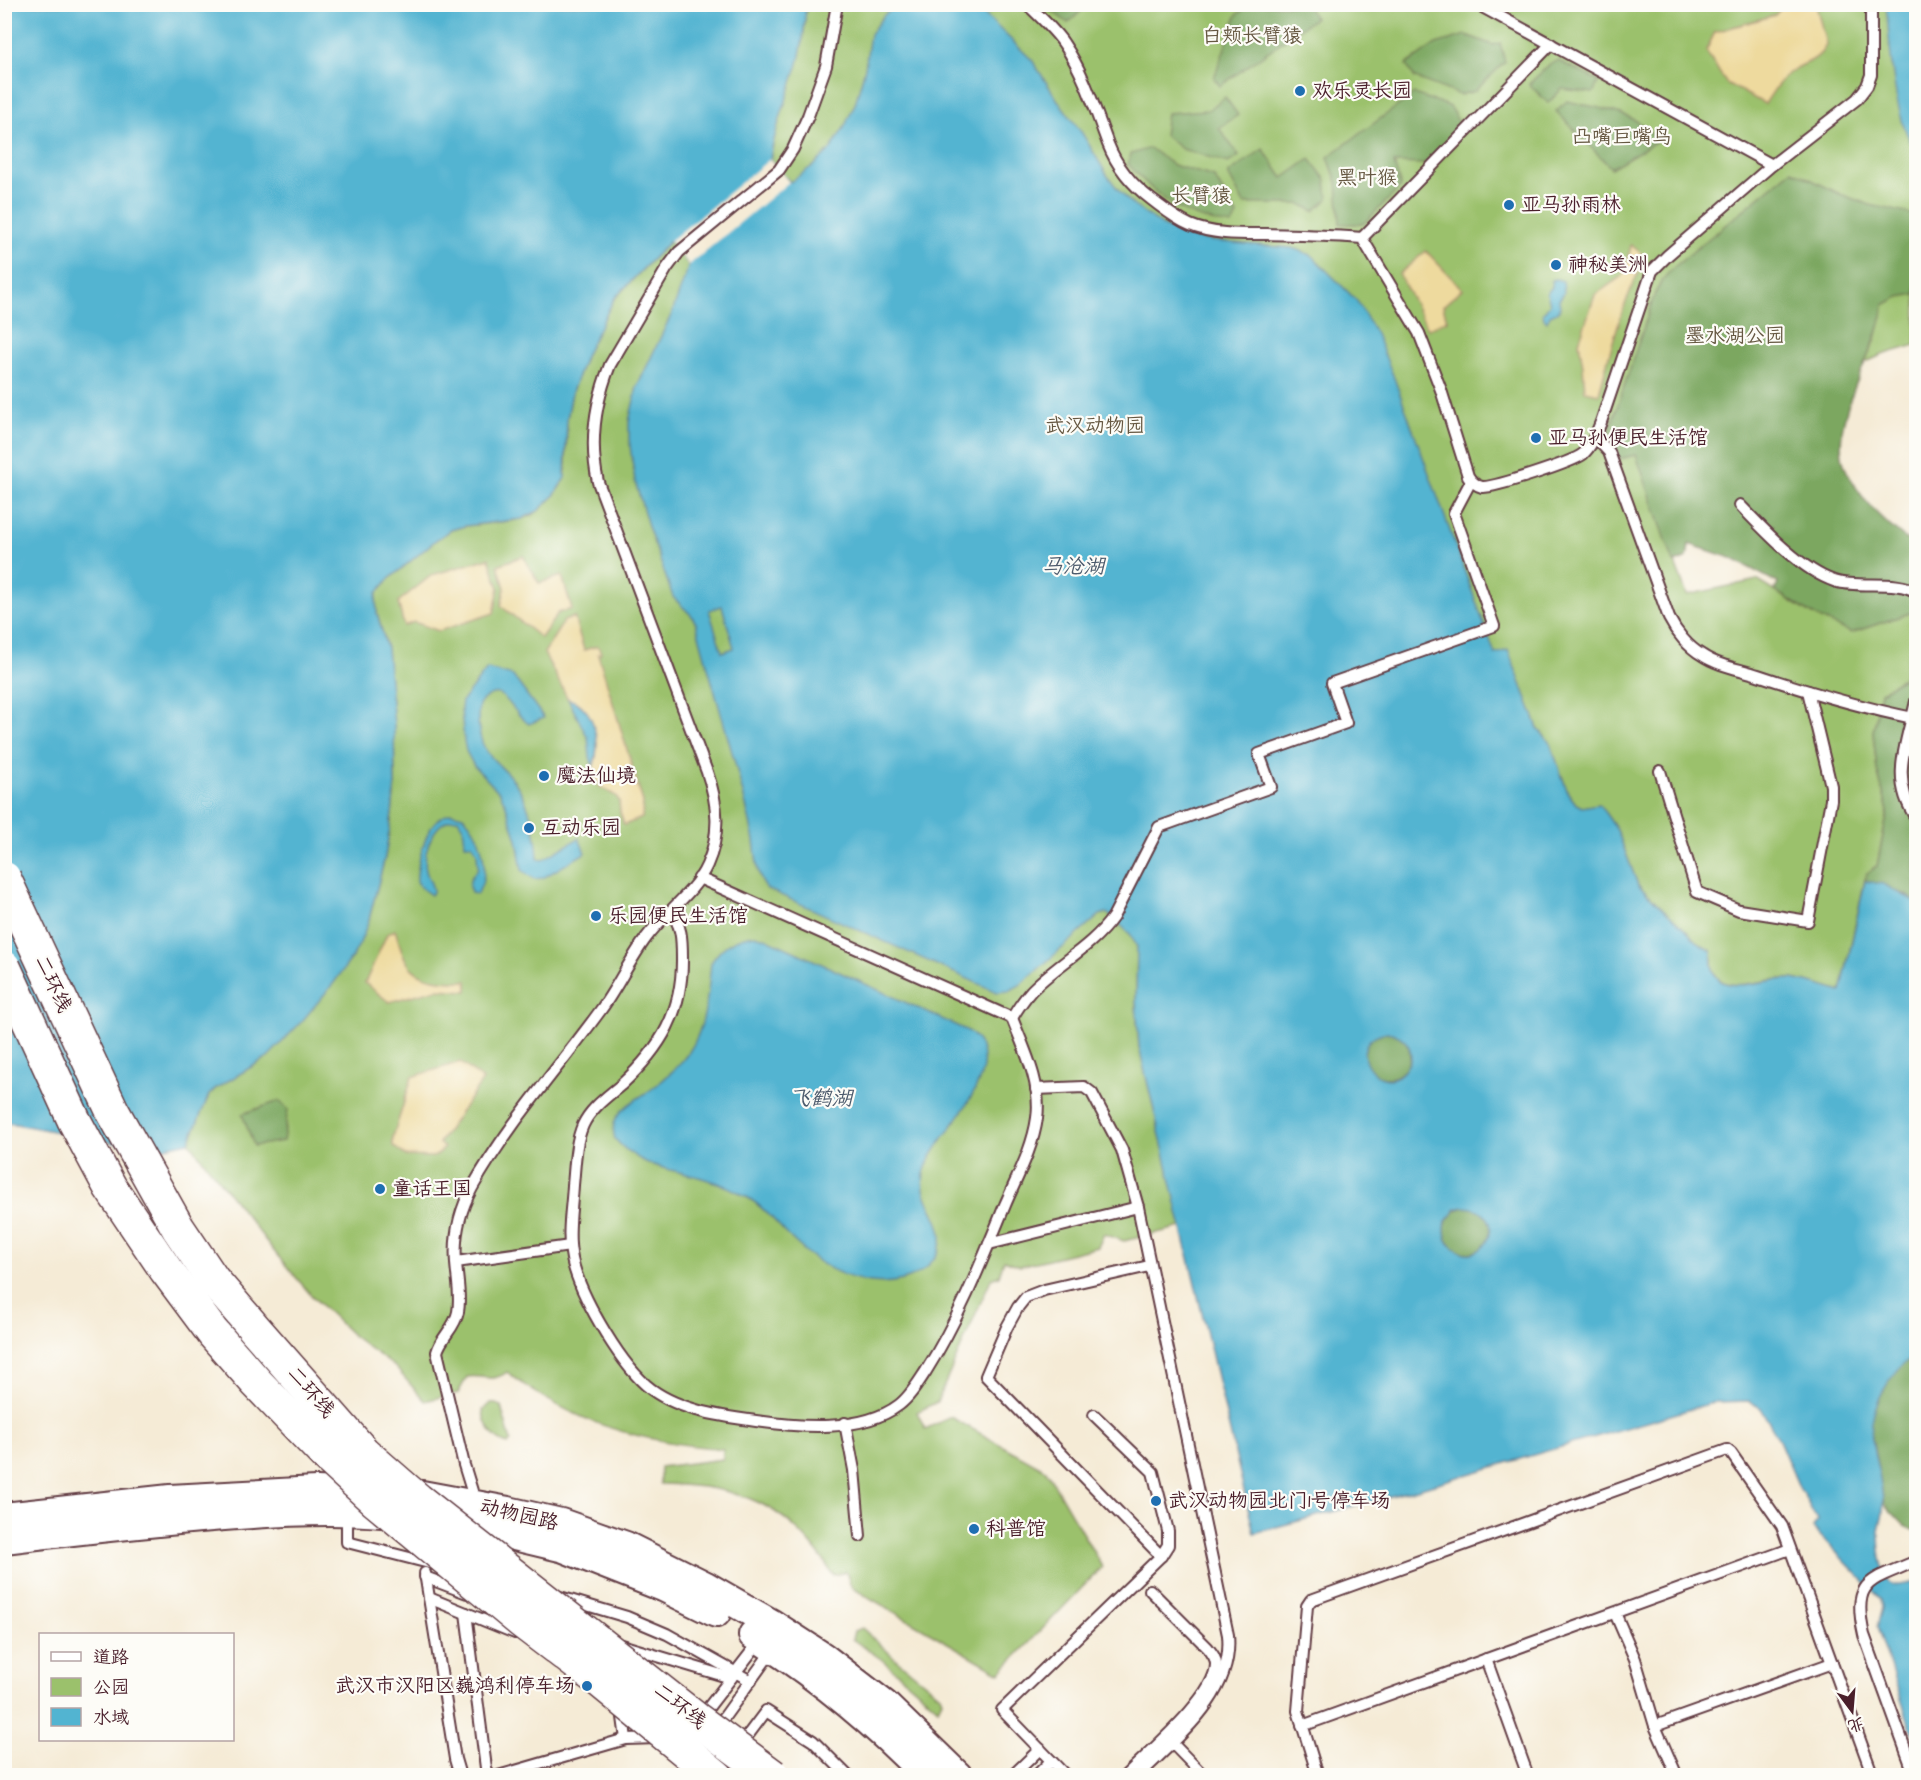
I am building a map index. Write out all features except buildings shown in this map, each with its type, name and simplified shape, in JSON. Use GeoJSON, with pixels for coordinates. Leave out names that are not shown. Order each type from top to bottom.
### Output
{"type":"FeatureCollection","features":[{"type":"Feature","properties":{"kind":"highway","name":"二环线"},"geometry":{"type":"LineString","coordinates":[[4,878],[112,1110],[177,1228],[213,1280],[363,1452],[418,1500],[696,1719],[773,1776]]}},
{"type":"Feature","properties":{"kind":"highway","name":"二环线"},"geometry":{"type":"LineString","coordinates":[[4,968],[74,1120],[110,1187],[213,1333],[257,1383],[326,1455],[376,1502],[521,1621],[710,1764]]}},
{"type":"Feature","properties":{"kind":"main road","name":"动物园路"},"geometry":{"type":"LineString","coordinates":[[4,1517],[170,1499],[316,1491],[422,1495],[537,1517],[615,1542],[729,1598],[823,1657],[885,1705],[958,1776]]}},
{"type":"Feature","properties":{"kind":"main road","name":"动物园路"},"geometry":{"type":"LineString","coordinates":[[4,1539],[235,1515],[347,1512],[431,1517],[564,1548],[605,1563],[692,1601],[725,1617],[768,1644],[868,1719],[926,1776]]}},
{"type":"Feature","properties":{"kind":"lane"},"geometry":{"type":"LineString","coordinates":[[476,1505],[437,1356],[440,1342],[455,1323],[458,1313],[455,1250],[465,1202],[526,1104],[598,1013],[642,944],[699,878],[707,865],[715,840],[717,823],[716,803],[699,748],[603,497],[595,469],[593,437],[601,393],[610,366],[667,268],[679,252],[779,170],[802,133],[817,93],[833,32],[837,4]]}},
{"type":"Feature","properties":{"kind":"lane"},"geometry":{"type":"LineString","coordinates":[[1027,4],[1064,43],[1091,96],[1113,156],[1125,175],[1145,195],[1177,218],[1192,226],[1240,234],[1328,235],[1362,238]]}},
{"type":"Feature","properties":{"kind":"lane"},"geometry":{"type":"LineString","coordinates":[[1477,4],[1772,165]]}},
{"type":"Feature","properties":{"kind":"lane"},"geometry":{"type":"LineString","coordinates":[[1362,238],[1419,333],[1430,357],[1471,481],[1480,486],[1490,486],[1571,461],[1583,454],[1595,437],[1652,271],[1772,165],[1857,99],[1865,90],[1871,75],[1871,4]]}},
{"type":"Feature","properties":{"kind":"lane"},"geometry":{"type":"LineString","coordinates":[[1362,238],[1551,44]]}},
{"type":"Feature","properties":{"kind":"lane"},"geometry":{"type":"LineString","coordinates":[[1595,437],[1609,452],[1669,618],[1679,634],[1694,649],[1712,661],[1848,704],[1912,718]]}},
{"type":"Feature","properties":{"kind":"lane"},"geometry":{"type":"LineString","coordinates":[[1012,1018],[1031,991],[1103,931],[1113,917],[1159,827],[1271,787],[1259,754],[1346,723],[1332,683],[1494,626],[1454,513],[1471,481]]}},
{"type":"Feature","properties":{"kind":"lane"},"geometry":{"type":"LineString","coordinates":[[1740,506],[1774,539],[1822,576],[1846,584],[1904,586],[1917,592]]}},
{"type":"Feature","properties":{"kind":"lane"},"geometry":{"type":"LineString","coordinates":[[1660,771],[1696,892],[1739,910],[1809,921],[1831,800],[1831,786],[1808,691]]}},
{"type":"Feature","properties":{"kind":"lane"},"geometry":{"type":"LineString","coordinates":[[1917,701],[1902,765],[1901,780],[1906,801],[1917,818]]}},
{"type":"Feature","properties":{"kind":"lane"},"geometry":{"type":"LineString","coordinates":[[669,912],[678,923],[682,950],[680,986],[675,1009],[664,1035],[648,1058],[603,1100],[588,1116],[581,1129],[575,1164],[570,1246],[575,1272],[595,1313],[615,1346],[634,1371],[650,1388],[690,1408],[735,1418],[807,1426],[845,1424],[878,1416],[901,1404],[939,1350],[989,1244],[1030,1144],[1037,1119],[1036,1089],[1031,1069],[1012,1018],[699,878]]}},
{"type":"Feature","properties":{"kind":"lane"},"geometry":{"type":"LineString","coordinates":[[1036,1089],[1084,1087],[1092,1093],[1122,1150],[1138,1207],[1228,1635],[1224,1673],[1208,1701],[1197,1717],[1138,1776]]}},
{"type":"Feature","properties":{"kind":"lane"},"geometry":{"type":"LineString","coordinates":[[989,1244],[1138,1207]]}},
{"type":"Feature","properties":{"kind":"lane"},"geometry":{"type":"LineString","coordinates":[[456,1262],[570,1246]]}},
{"type":"Feature","properties":{"kind":"lane"},"geometry":{"type":"LineString","coordinates":[[1149,1266],[1044,1290],[1026,1297],[1017,1307],[986,1376],[1161,1556]]}},
{"type":"Feature","properties":{"kind":"lane"},"geometry":{"type":"LineString","coordinates":[[1066,1776],[1002,1710],[1161,1556],[1168,1545],[1168,1531],[1153,1472],[1094,1415]]}},
{"type":"Feature","properties":{"kind":"lane"},"geometry":{"type":"LineString","coordinates":[[845,1424],[857,1492],[860,1536]]}},
{"type":"Feature","properties":{"kind":"lane"},"geometry":{"type":"LineString","coordinates":[[1318,1776],[1298,1711],[1308,1606],[1311,1600],[1727,1450],[1782,1526],[1871,1775]]}},
{"type":"Feature","properties":{"kind":"lane"},"geometry":{"type":"LineString","coordinates":[[347,1512],[346,1542],[580,1602],[627,1617],[667,1634],[733,1675]]}},
{"type":"Feature","properties":{"kind":"lane"},"geometry":{"type":"LineString","coordinates":[[1302,1726],[1791,1549]]}},
{"type":"Feature","properties":{"kind":"lane"},"geometry":{"type":"LineString","coordinates":[[423,1561],[455,1759],[460,1776]]}},
{"type":"Feature","properties":{"kind":"lane"},"geometry":{"type":"LineString","coordinates":[[1915,1776],[1864,1635],[1860,1612],[1861,1595],[1867,1584],[1917,1561]]}},
{"type":"Feature","properties":{"kind":"lane"},"geometry":{"type":"LineString","coordinates":[[425,1577],[536,1619]]}},
{"type":"Feature","properties":{"kind":"lane"},"geometry":{"type":"LineString","coordinates":[[1150,1590],[1213,1654],[1224,1673]]}},
{"type":"Feature","properties":{"kind":"lane"},"geometry":{"type":"LineString","coordinates":[[429,1598],[518,1634],[586,1656]]}},
{"type":"Feature","properties":{"kind":"lane"},"geometry":{"type":"LineString","coordinates":[[1615,1612],[1635,1659],[1655,1726],[1677,1776]]}},
{"type":"Feature","properties":{"kind":"lane"},"geometry":{"type":"LineString","coordinates":[[466,1613],[486,1768],[491,1776]]}},
{"type":"Feature","properties":{"kind":"lane"},"geometry":{"type":"LineString","coordinates":[[557,1625],[751,1681]]}},
{"type":"Feature","properties":{"kind":"lane"},"geometry":{"type":"LineString","coordinates":[[710,1764],[768,1644]]}},
{"type":"Feature","properties":{"kind":"lane"},"geometry":{"type":"LineString","coordinates":[[498,1776],[626,1739],[686,1734],[733,1675],[768,1644]]}},
{"type":"Feature","properties":{"kind":"lane"},"geometry":{"type":"LineString","coordinates":[[1125,1776],[1191,1711],[1214,1674],[1216,1665],[1213,1654]]}},
{"type":"Feature","properties":{"kind":"lane"},"geometry":{"type":"LineString","coordinates":[[1486,1659],[1524,1774]]}},
{"type":"Feature","properties":{"kind":"lane"},"geometry":{"type":"LineString","coordinates":[[607,1661],[617,1664],[626,1739]]}},
{"type":"Feature","properties":{"kind":"lane"},"geometry":{"type":"LineString","coordinates":[[1655,1726],[1832,1663]]}},
{"type":"Feature","properties":{"kind":"lane"},"geometry":{"type":"LineString","coordinates":[[710,1764],[766,1710],[813,1741],[848,1776]]}},
{"type":"Feature","properties":{"kind":"lane"},"geometry":{"type":"LineString","coordinates":[[1172,1743],[1204,1776]]}},
{"type":"Feature","properties":{"kind":"lane"},"geometry":{"type":"LineString","coordinates":[[1012,1776],[1040,1749]]}},
{"type":"Feature","properties":{"kind":"lane"},"geometry":{"type":"LineString","coordinates":[[1036,1776],[1051,1761]]}},
{"type":"Feature","properties":{"kind":"green space","name":"武汉动物园"},"geometry":{"type":"Polygon","coordinates":[[[806,5],[1916,5],[1916,345],[1864,363],[1876,339],[1882,314],[1689,544],[1687,558],[1675,563],[1687,595],[1757,580],[1815,616],[1851,633],[1916,611],[1916,624],[1904,677],[1881,692],[1873,732],[1877,770],[1888,811],[1877,866],[1866,874],[1841,992],[1791,979],[1739,984],[1727,983],[1718,978],[1713,968],[1712,951],[1702,946],[1638,885],[1617,830],[1599,804],[1582,807],[1576,804],[1568,793],[1550,743],[1538,728],[1120,923],[1131,935],[1137,947],[1136,1002],[1139,1047],[1182,1227],[1124,1241],[1104,1234],[1098,1247],[1020,1266],[1004,1260],[999,1276],[991,1279],[937,1402],[917,1412],[925,1429],[951,1417],[1046,1470],[1102,1567],[1000,1673],[854,1589],[846,1572],[833,1575],[816,1550],[799,1531],[780,1515],[760,1503],[715,1489],[660,1484],[660,1467],[723,1459],[723,1449],[664,1441],[609,1427],[557,1405],[507,1372],[492,1378],[467,1377],[458,1393],[425,1401],[395,1367],[354,1337],[311,1295],[189,1142],[209,1095],[216,1088],[268,1057],[368,923],[385,857],[395,784],[394,725],[387,649],[377,613],[377,593],[388,580],[451,530],[530,516],[553,497],[562,484],[566,471],[567,419],[572,392],[586,354],[614,299],[670,241],[770,159],[776,131],[798,61],[804,33],[806,5]]]}},
{"type":"Feature","properties":{"kind":"green space"},"geometry":{"type":"Polygon","coordinates":[[[1044,5],[1088,5],[1068,23],[1044,5]]]}},
{"type":"Feature","properties":{"kind":"green space","name":"白颊长臂猿"},"geometry":{"type":"Polygon","coordinates":[[[1242,5],[1306,5],[1315,18],[1220,86],[1214,78],[1237,14],[1242,11],[1242,5]]]}},
{"type":"Feature","properties":{"kind":"green space"},"geometry":{"type":"Polygon","coordinates":[[[1466,35],[1493,45],[1500,43],[1505,62],[1475,91],[1460,95],[1415,78],[1406,65],[1436,44],[1466,35]]]}},
{"type":"Feature","properties":{"kind":"green space"},"geometry":{"type":"Polygon","coordinates":[[[1559,61],[1599,81],[1593,93],[1562,89],[1548,103],[1529,84],[1551,63],[1559,61]]]}},
{"type":"Feature","properties":{"kind":"green space","name":"黑叶猴"},"geometry":{"type":"Polygon","coordinates":[[[1414,94],[1449,106],[1462,127],[1424,164],[1394,163],[1401,187],[1363,224],[1340,224],[1337,182],[1328,157],[1414,94]]]}},
{"type":"Feature","properties":{"kind":"green space","name":"长臂猿"},"geometry":{"type":"Polygon","coordinates":[[[1225,97],[1238,115],[1219,128],[1239,156],[1228,163],[1182,149],[1164,135],[1167,113],[1208,110],[1225,97]]]}},
{"type":"Feature","properties":{"kind":"green space","name":"凸嘴巨嘴鸟"},"geometry":{"type":"Polygon","coordinates":[[[1567,101],[1629,117],[1650,131],[1657,141],[1611,168],[1556,111],[1567,101]]]}},
{"type":"Feature","properties":{"kind":"green space","name":"长臂猿"},"geometry":{"type":"Polygon","coordinates":[[[1150,148],[1173,165],[1214,177],[1237,215],[1232,225],[1199,218],[1173,205],[1151,188],[1128,164],[1131,154],[1150,148]]]}},
{"type":"Feature","properties":{"kind":"green space","name":"长臂猿"},"geometry":{"type":"Polygon","coordinates":[[[1263,149],[1283,178],[1310,159],[1326,180],[1328,199],[1314,211],[1300,204],[1244,204],[1228,174],[1263,149]]]}},
{"type":"Feature","properties":{"kind":"green space","name":"墨水湖公园"},"geometry":{"type":"Polygon","coordinates":[[[1792,170],[1840,194],[1870,205],[1916,215],[1916,294],[1899,297],[1884,305],[1877,332],[1850,401],[1841,449],[1848,474],[1865,500],[1889,525],[1916,546],[1916,611],[1851,633],[1815,616],[1775,591],[1778,583],[1731,558],[1689,544],[1687,558],[1674,563],[1636,455],[1619,459],[1610,429],[1655,293],[1664,278],[1673,268],[1792,170]]]}},
{"type":"Feature","properties":{"kind":"green space"},"geometry":{"type":"Polygon","coordinates":[[[1916,624],[1916,902],[1904,894],[1865,881],[1866,874],[1877,866],[1888,811],[1877,770],[1873,732],[1881,692],[1904,677],[1916,624]]]}},
{"type":"Feature","properties":{"kind":"green space"},"geometry":{"type":"Polygon","coordinates":[[[1387,1032],[1403,1039],[1410,1055],[1403,1071],[1387,1078],[1371,1071],[1364,1055],[1371,1039],[1387,1032]]]}},
{"type":"Feature","properties":{"kind":"green space"},"geometry":{"type":"Polygon","coordinates":[[[279,1101],[288,1109],[283,1141],[254,1146],[242,1114],[279,1101]]]}},
{"type":"Feature","properties":{"kind":"green space"},"geometry":{"type":"Polygon","coordinates":[[[1468,1207],[1484,1214],[1491,1230],[1484,1246],[1468,1253],[1452,1246],[1445,1230],[1452,1214],[1468,1207]]]}},
{"type":"Feature","properties":{"kind":"green space"},"geometry":{"type":"Polygon","coordinates":[[[1916,1354],[1916,1531],[1905,1526],[1884,1504],[1870,1427],[1876,1404],[1890,1378],[1898,1368],[1916,1354]]]}},
{"type":"Feature","properties":{"kind":"green space"},"geometry":{"type":"Polygon","coordinates":[[[490,1403],[501,1407],[511,1441],[508,1444],[498,1439],[487,1426],[483,1410],[490,1403]]]}},
{"type":"Feature","properties":{"kind":"green space"},"geometry":{"type":"Polygon","coordinates":[[[862,1628],[940,1695],[942,1700],[938,1708],[881,1659],[852,1639],[854,1631],[862,1628]]]}},
{"type":"Feature","properties":{"kind":"sand"},"geometry":{"type":"Polygon","coordinates":[[[1784,5],[1816,5],[1826,44],[1815,58],[1785,76],[1765,104],[1726,83],[1706,51],[1715,32],[1775,15],[1784,5]]]}},
{"type":"Feature","properties":{"kind":"sand"},"geometry":{"type":"Polygon","coordinates":[[[1631,245],[1646,257],[1624,307],[1599,394],[1585,391],[1579,342],[1595,295],[1622,276],[1626,269],[1631,245]]]}},
{"type":"Feature","properties":{"kind":"sand"},"geometry":{"type":"Polygon","coordinates":[[[1426,251],[1462,289],[1443,306],[1447,320],[1428,329],[1399,274],[1426,251]]]}},
{"type":"Feature","properties":{"kind":"sand"},"geometry":{"type":"Polygon","coordinates":[[[523,556],[539,583],[562,576],[572,609],[558,613],[541,638],[501,606],[505,588],[498,565],[523,556]]]}},
{"type":"Feature","properties":{"kind":"sand"},"geometry":{"type":"Polygon","coordinates":[[[489,558],[499,588],[494,613],[439,631],[414,622],[404,626],[398,602],[432,575],[489,558]]]}},
{"type":"Feature","properties":{"kind":"sand"},"geometry":{"type":"Polygon","coordinates":[[[574,617],[584,650],[598,646],[601,653],[598,654],[643,802],[642,818],[624,825],[616,796],[600,787],[594,777],[593,767],[597,743],[591,721],[581,705],[568,699],[544,653],[564,621],[574,617]]]}},
{"type":"Feature","properties":{"kind":"sand"},"geometry":{"type":"Polygon","coordinates":[[[395,930],[403,954],[412,969],[434,979],[467,981],[467,991],[437,989],[389,1002],[365,983],[387,934],[395,930]]]}},
{"type":"Feature","properties":{"kind":"sand"},"geometry":{"type":"Polygon","coordinates":[[[460,1062],[483,1080],[439,1143],[444,1148],[433,1157],[406,1156],[393,1146],[393,1137],[412,1077],[460,1062]]]}},
{"type":"Feature","properties":{"kind":"water","name":"马沧湖"},"geometry":{"type":"Polygon","coordinates":[[[4,5],[806,5],[799,60],[779,121],[770,159],[790,182],[830,150],[844,128],[855,104],[865,68],[870,34],[884,15],[899,5],[968,5],[979,9],[1032,60],[1082,133],[1107,175],[1134,206],[1165,227],[1190,237],[1292,248],[1311,255],[1357,301],[1376,334],[1393,375],[1495,654],[1508,650],[1538,728],[1550,743],[1568,793],[1576,804],[1582,807],[1599,804],[1617,830],[1638,885],[1702,946],[1712,951],[1712,968],[1718,978],[1727,984],[1738,985],[1791,979],[1841,992],[1865,881],[1883,884],[1916,902],[1916,1354],[1897,1370],[1883,1391],[1872,1422],[1872,1436],[1882,1489],[1883,1510],[1879,1538],[1884,1572],[1893,1584],[1916,1582],[1916,1738],[1877,1627],[1882,1608],[1881,1599],[1813,1528],[1817,1520],[1799,1487],[1778,1438],[1761,1408],[1749,1401],[1715,1402],[1417,1489],[1254,1533],[1139,1047],[1136,1002],[1137,947],[1131,935],[1110,915],[1106,913],[1100,915],[1020,985],[1009,991],[997,992],[767,889],[760,878],[740,782],[696,623],[673,597],[635,481],[629,439],[629,421],[637,387],[672,313],[689,265],[670,241],[614,299],[586,354],[572,392],[567,419],[565,478],[553,497],[538,511],[522,519],[465,526],[451,530],[388,580],[377,593],[377,613],[387,649],[394,725],[395,784],[392,814],[385,857],[368,923],[351,959],[333,984],[268,1057],[216,1088],[209,1095],[189,1142],[152,1150],[5,1122],[4,5]],[[722,606],[709,610],[722,652],[734,648],[722,606]],[[1387,1032],[1372,1038],[1366,1047],[1365,1057],[1369,1067],[1376,1075],[1386,1079],[1396,1077],[1409,1062],[1411,1056],[1408,1045],[1399,1036],[1387,1032]],[[1464,1207],[1456,1209],[1446,1221],[1446,1239],[1450,1245],[1465,1253],[1475,1252],[1489,1237],[1490,1227],[1487,1218],[1479,1210],[1464,1207]]]}},
{"type":"Feature","properties":{"kind":"water"},"geometry":{"type":"Polygon","coordinates":[[[1886,5],[1916,5],[1916,149],[1908,137],[1897,102],[1886,5]]]}},
{"type":"Feature","properties":{"kind":"water"},"geometry":{"type":"Polygon","coordinates":[[[1552,280],[1563,281],[1564,293],[1559,300],[1559,311],[1550,315],[1547,322],[1543,313],[1550,304],[1547,293],[1552,287],[1552,280]]]}},
{"type":"Feature","properties":{"kind":"water"},"geometry":{"type":"Polygon","coordinates":[[[487,669],[513,676],[544,718],[529,724],[501,695],[488,696],[479,704],[478,723],[482,742],[491,757],[521,792],[529,810],[538,859],[542,860],[579,838],[585,853],[543,878],[534,879],[522,870],[517,840],[505,803],[499,792],[474,766],[466,751],[462,701],[487,669]]]}},
{"type":"Feature","properties":{"kind":"water"},"geometry":{"type":"Polygon","coordinates":[[[568,699],[585,709],[594,727],[597,747],[593,767],[588,738],[568,699]]]}},
{"type":"Feature","properties":{"kind":"water"},"geometry":{"type":"Polygon","coordinates":[[[451,813],[463,816],[475,832],[479,842],[484,875],[477,894],[471,893],[470,885],[478,868],[477,853],[472,844],[465,844],[463,827],[458,819],[443,823],[428,845],[425,862],[433,889],[431,895],[420,887],[417,881],[420,859],[431,827],[442,817],[451,813]]]}},
{"type":"Feature","properties":{"kind":"water","name":"飞鹤湖"},"geometry":{"type":"Polygon","coordinates":[[[755,935],[970,1032],[981,1048],[983,1065],[978,1083],[932,1155],[925,1170],[923,1185],[939,1226],[940,1244],[933,1260],[920,1273],[912,1277],[889,1282],[874,1282],[860,1280],[832,1269],[807,1253],[763,1209],[745,1196],[717,1183],[646,1162],[625,1149],[615,1139],[614,1125],[620,1112],[677,1067],[695,1042],[703,1021],[711,963],[715,957],[735,940],[755,935]]]}},
{"type":"Feature","properties":{"kind":"pier"},"geometry":{"type":"Polygon","coordinates":[[[770,159],[789,182],[689,265],[670,241],[770,159]]]}},
{"type":"Feature","properties":{"kind":"place","name":"欢乐灵长园"},"geometry":{"type":"Point","coordinates":[1300,91]}},
{"type":"Feature","properties":{"kind":"place","name":"亚马孙雨林"},"geometry":{"type":"Point","coordinates":[1509,205]}},
{"type":"Feature","properties":{"kind":"place","name":"神秘美洲"},"geometry":{"type":"Point","coordinates":[1556,265]}},
{"type":"Feature","properties":{"kind":"place","name":"亚马孙便民生活馆"},"geometry":{"type":"Point","coordinates":[1536,438]}},
{"type":"Feature","properties":{"kind":"place","name":"魔法仙境"},"geometry":{"type":"Point","coordinates":[544,776]}},
{"type":"Feature","properties":{"kind":"place","name":"互动乐园"},"geometry":{"type":"Point","coordinates":[529,828]}},
{"type":"Feature","properties":{"kind":"place","name":"乐园便民生活馆"},"geometry":{"type":"Point","coordinates":[596,916]}},
{"type":"Feature","properties":{"kind":"place","name":"童话王国"},"geometry":{"type":"Point","coordinates":[380,1189]}},
{"type":"Feature","properties":{"kind":"place","name":"武汉动物园北门1号停车场"},"geometry":{"type":"Point","coordinates":[1156,1501]}},
{"type":"Feature","properties":{"kind":"place","name":"科普馆"},"geometry":{"type":"Point","coordinates":[974,1529]}},
{"type":"Feature","properties":{"kind":"place","name":"武汉市汉阳区巍鸿利停车场"},"geometry":{"type":"Point","coordinates":[587,1686]}}]}
